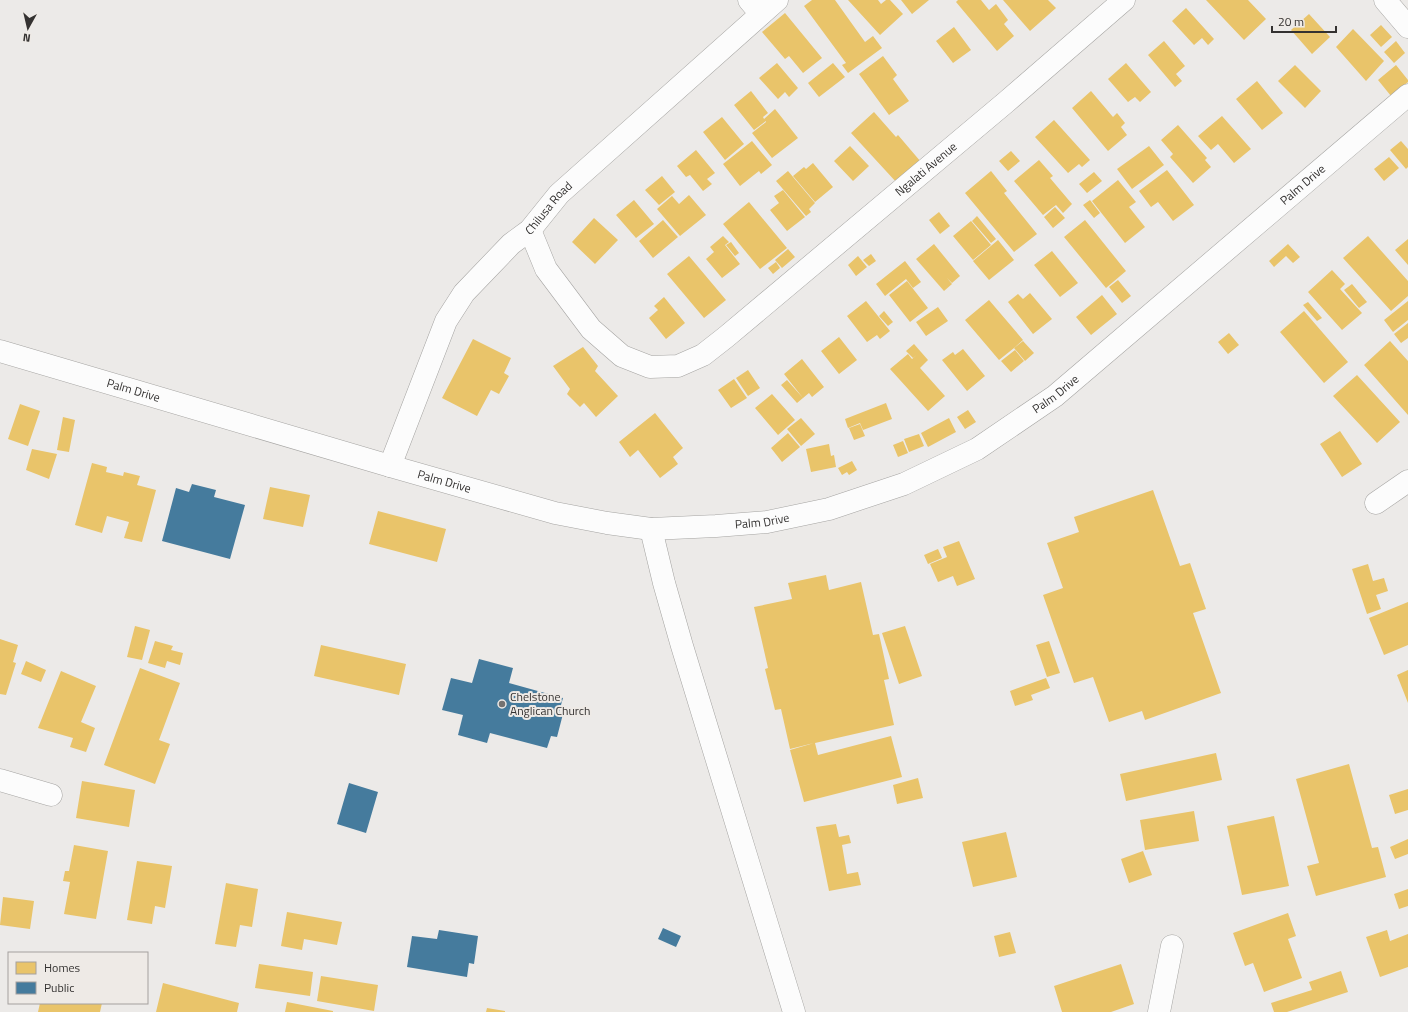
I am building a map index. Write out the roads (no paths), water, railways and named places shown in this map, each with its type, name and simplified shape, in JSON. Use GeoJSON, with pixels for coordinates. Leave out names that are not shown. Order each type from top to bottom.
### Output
{"type":"FeatureCollection","features":[{"type":"Feature","properties":{"kind":"street","name":"Ngalati Avenue"},"geometry":{"type":"LineString","coordinates":[[530,230],[546,269],[591,329],[622,356],[650,367],[678,366],[703,354],[726,337],[1005,103],[1124,0]]}},
{"type":"Feature","properties":{"kind":"street"},"geometry":{"type":"LineString","coordinates":[[1385,0],[1408,27]]}},
{"type":"Feature","properties":{"kind":"street","name":"Chilusa Road"},"geometry":{"type":"LineString","coordinates":[[390,466],[446,321],[464,293],[511,244],[530,230],[559,194],[762,5]]}},
{"type":"Feature","properties":{"kind":"street","name":"Palm Drive"},"geometry":{"type":"LineString","coordinates":[[0,351],[555,513],[607,523],[650,529],[767,522],[829,509],[904,484],[977,449],[1055,396],[1408,94]]}},
{"type":"Feature","properties":{"kind":"street"},"geometry":{"type":"LineString","coordinates":[[1376,503],[1408,481]]}},
{"type":"Feature","properties":{"kind":"street"},"geometry":{"type":"LineString","coordinates":[[650,529],[682,646],[794,1012]]}},
{"type":"Feature","properties":{"kind":"street"},"geometry":{"type":"LineString","coordinates":[[0,780],[51,795]]}},
{"type":"Feature","properties":{"kind":"street"},"geometry":{"type":"LineString","coordinates":[[1159,1012],[1172,946]]}},
{"type":"Feature","properties":{"kind":"place","name":"Chelstone Anglican Church"},"geometry":{"type":"Point","coordinates":[502,704]}}]}
